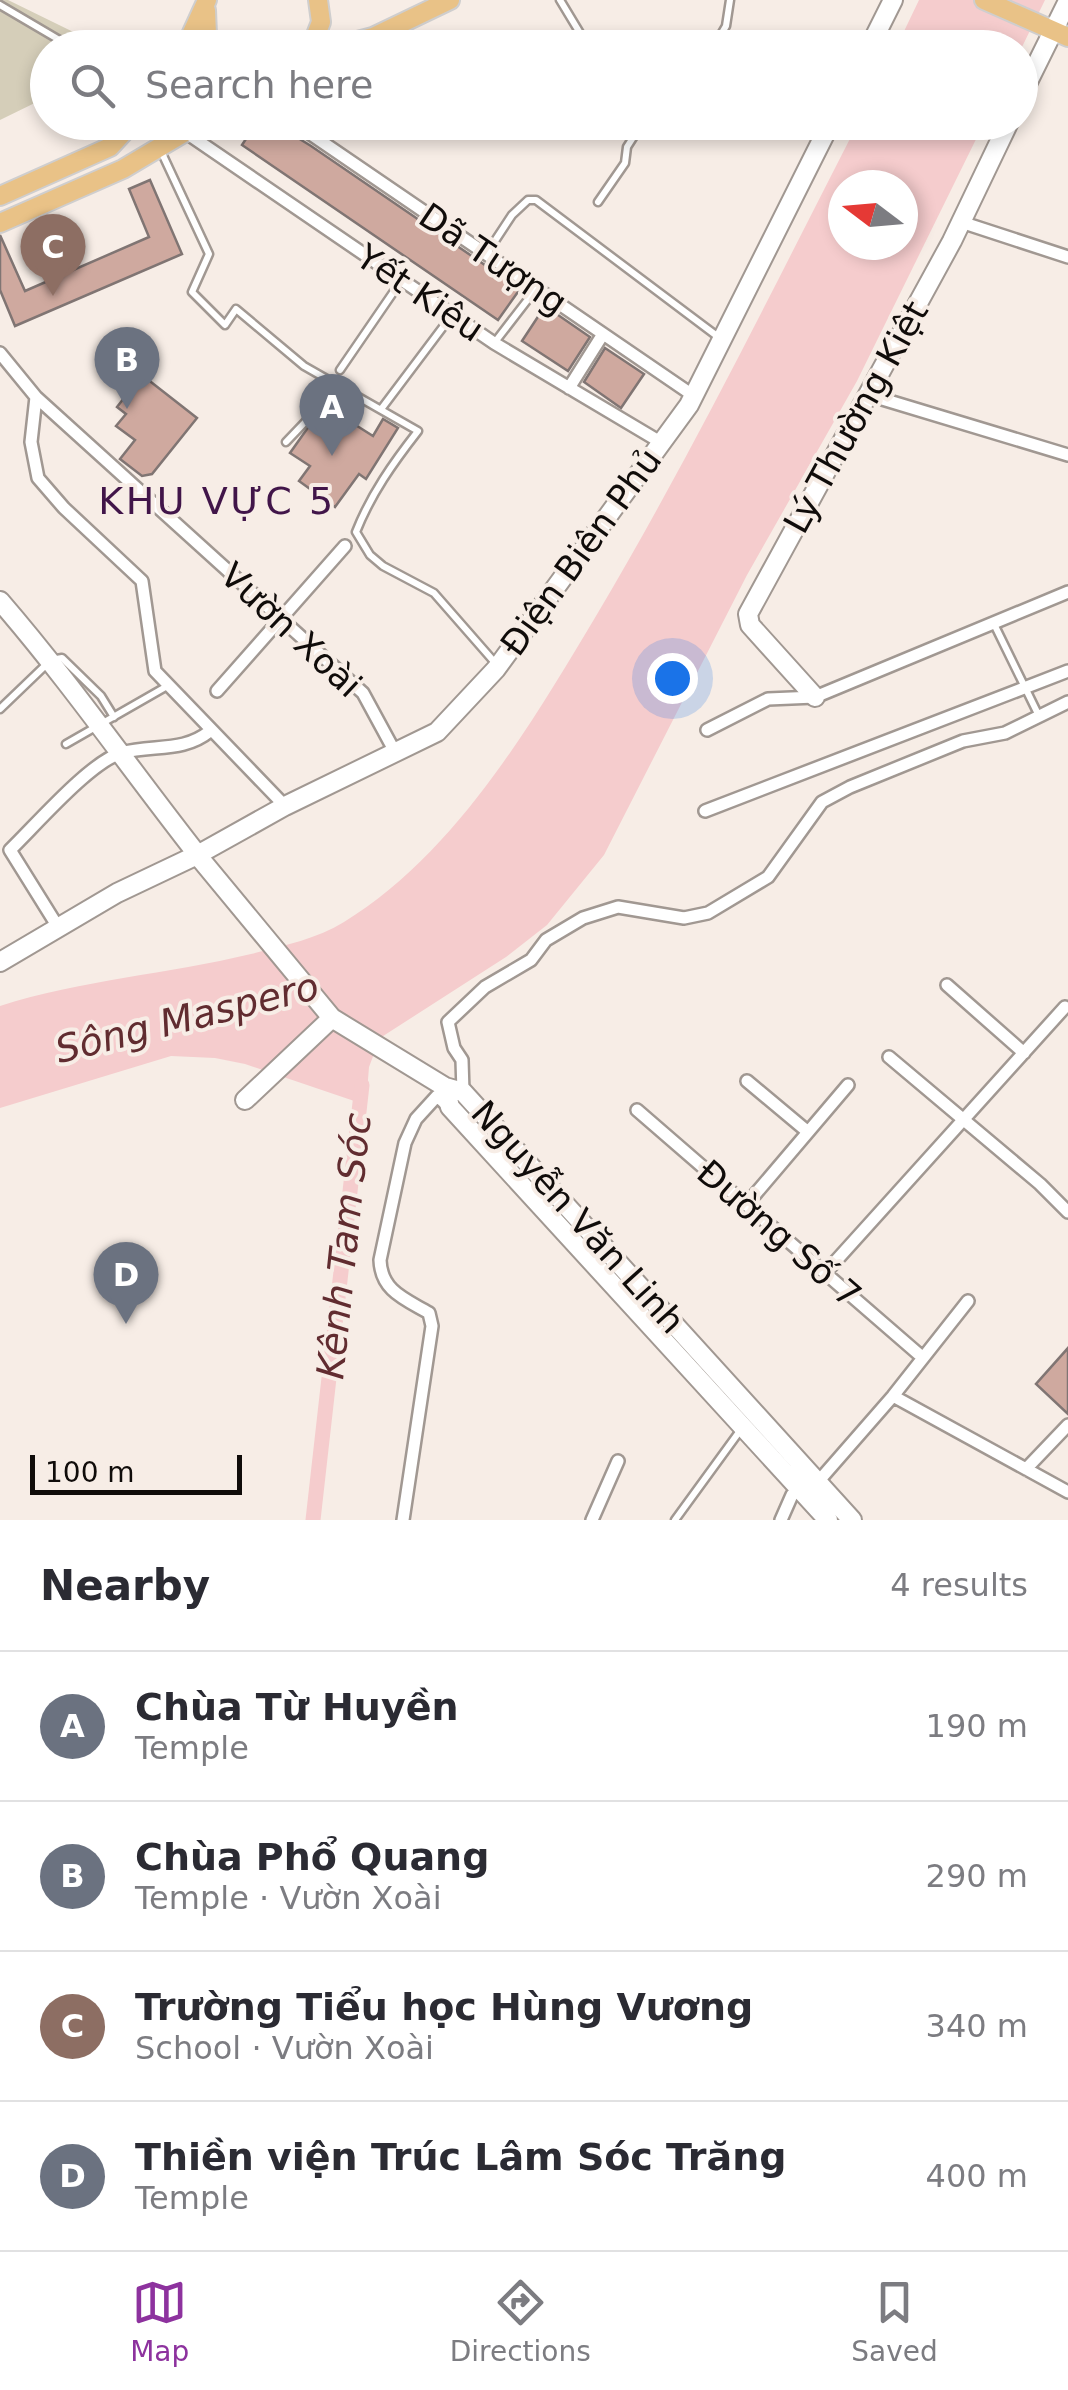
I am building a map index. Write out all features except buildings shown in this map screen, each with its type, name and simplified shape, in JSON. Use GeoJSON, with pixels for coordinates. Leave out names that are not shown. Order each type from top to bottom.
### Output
{"type":"FeatureCollection","features":[{"type":"Feature","properties":{"kind":"main road"},"geometry":{"type":"LineString","coordinates":[[193,30],[207,0]]}},
{"type":"Feature","properties":{"kind":"main road"},"geometry":{"type":"LineString","coordinates":[[207,0],[204,16],[207,30]]}},
{"type":"Feature","properties":{"kind":"main road"},"geometry":{"type":"LineString","coordinates":[[318,0],[321,22],[318,30]]}},
{"type":"Feature","properties":{"kind":"main road"},"geometry":{"type":"LineString","coordinates":[[386,30],[450,0]]}},
{"type":"Feature","properties":{"kind":"main road"},"geometry":{"type":"LineString","coordinates":[[984,0],[1054,31]]}},
{"type":"Feature","properties":{"kind":"main road"},"geometry":{"type":"LineString","coordinates":[[0,196],[110,147],[116,140]]}},
{"type":"Feature","properties":{"kind":"main road"},"geometry":{"type":"LineString","coordinates":[[0,224],[123,169],[171,140]]}},
{"type":"Feature","properties":{"kind":"street"},"geometry":{"type":"LineString","coordinates":[[878,30],[893,0]]}},
{"type":"Feature","properties":{"kind":"street"},"geometry":{"type":"LineString","coordinates":[[1038,63],[1068,1]]}},
{"type":"Feature","properties":{"kind":"street","name":"Yết Kiêu"},"geometry":{"type":"LineString","coordinates":[[211,140],[401,281],[494,343],[662,443]]}},
{"type":"Feature","properties":{"kind":"street","name":"Dã Tượng"},"geometry":{"type":"LineString","coordinates":[[319,140],[694,396]]}},
{"type":"Feature","properties":{"kind":"street","name":"Điện Biên Phủ"},"geometry":{"type":"LineString","coordinates":[[0,962],[117,893],[199,856],[285,806],[438,732],[498,666],[694,396],[823,140]]}},
{"type":"Feature","properties":{"kind":"street","name":"Lý Thường Kiệt"},"geometry":{"type":"LineString","coordinates":[[814,697],[750,624],[748,614],[961,222],[1000,140]]}},
{"type":"Feature","properties":{"kind":"street"},"geometry":{"type":"LineString","coordinates":[[110,147],[123,169]]}},
{"type":"Feature","properties":{"kind":"street"},"geometry":{"type":"LineString","coordinates":[[961,222],[1068,256]]}},
{"type":"Feature","properties":{"kind":"street"},"geometry":{"type":"LineString","coordinates":[[570,388],[603,334]]}},
{"type":"Feature","properties":{"kind":"street","name":"Vườn Xoài"},"geometry":{"type":"LineString","coordinates":[[0,353],[36,397],[363,693],[396,752]]}},
{"type":"Feature","properties":{"kind":"street"},"geometry":{"type":"LineString","coordinates":[[868,396],[1068,456]]}},
{"type":"Feature","properties":{"kind":"street"},"geometry":{"type":"LineString","coordinates":[[36,397],[31,442],[38,478],[64,508],[142,581],[155,671],[285,806]]}},
{"type":"Feature","properties":{"kind":"street"},"geometry":{"type":"LineString","coordinates":[[217,691],[345,546]]}},
{"type":"Feature","properties":{"kind":"street"},"geometry":{"type":"LineString","coordinates":[[707,730],[768,699],[814,697],[1068,592]]}},
{"type":"Feature","properties":{"kind":"street"},"geometry":{"type":"LineString","coordinates":[[0,601],[106,722],[118,754],[332,1018],[454,1089],[462,1060],[454,1048],[448,1022],[485,986],[530,960],[546,940],[582,918],[618,907],[684,918],[708,913],[768,878],[822,802],[963,741],[1005,733],[1068,702]]}},
{"type":"Feature","properties":{"kind":"street"},"geometry":{"type":"LineString","coordinates":[[705,811],[1068,671]]}},
{"type":"Feature","properties":{"kind":"street"},"geometry":{"type":"LineString","coordinates":[[58,928],[10,850],[93,770],[118,754],[187,746],[210,732]]}},
{"type":"Feature","properties":{"kind":"street"},"geometry":{"type":"LineString","coordinates":[[947,984],[1024,1053]]}},
{"type":"Feature","properties":{"kind":"street"},"geometry":{"type":"LineString","coordinates":[[825,1273],[1065,1007]]}},
{"type":"Feature","properties":{"kind":"street"},"geometry":{"type":"LineString","coordinates":[[245,1100],[332,1018]]}},
{"type":"Feature","properties":{"kind":"street"},"geometry":{"type":"LineString","coordinates":[[889,1057],[1068,1212]]}},
{"type":"Feature","properties":{"kind":"street"},"geometry":{"type":"LineString","coordinates":[[747,1081],[808,1132]]}},
{"type":"Feature","properties":{"kind":"street"},"geometry":{"type":"LineString","coordinates":[[746,1205],[848,1086]]}},
{"type":"Feature","properties":{"kind":"street","name":"Nguyễn Văn Linh"},"geometry":{"type":"LineString","coordinates":[[454,1089],[450,1107],[743,1427],[852,1520]]}},
{"type":"Feature","properties":{"kind":"street","name":"Nguyễn Văn Linh"},"geometry":{"type":"LineString","coordinates":[[454,1089],[647,1291],[809,1486],[828,1520]]}},
{"type":"Feature","properties":{"kind":"street"},"geometry":{"type":"LineString","coordinates":[[403,1520],[432,1326],[429,1313],[390,1290],[380,1274],[380,1260],[405,1142],[416,1119],[437,1096],[450,1107]]}},
{"type":"Feature","properties":{"kind":"street","name":"Đường Số 7"},"geometry":{"type":"LineString","coordinates":[[637,1110],[922,1358]]}},
{"type":"Feature","properties":{"kind":"street"},"geometry":{"type":"LineString","coordinates":[[632,1305],[647,1291]]}},
{"type":"Feature","properties":{"kind":"street"},"geometry":{"type":"LineString","coordinates":[[781,1520],[792,1495],[809,1486],[892,1396],[968,1301]]}},
{"type":"Feature","properties":{"kind":"street"},"geometry":{"type":"LineString","coordinates":[[892,1396],[1068,1492]]}},
{"type":"Feature","properties":{"kind":"street"},"geometry":{"type":"LineString","coordinates":[[1026,1469],[1068,1424]]}},
{"type":"Feature","properties":{"kind":"street"},"geometry":{"type":"LineString","coordinates":[[592,1520],[618,1461]]}},
{"type":"Feature","properties":{"kind":"lane"},"geometry":{"type":"LineString","coordinates":[[560,0],[578,30]]}},
{"type":"Feature","properties":{"kind":"lane"},"geometry":{"type":"LineString","coordinates":[[724,30],[730,0]]}},
{"type":"Feature","properties":{"kind":"lane"},"geometry":{"type":"LineString","coordinates":[[0,5],[42,30]]}},
{"type":"Feature","properties":{"kind":"lane"},"geometry":{"type":"LineString","coordinates":[[598,202],[624,164],[631,140]]}},
{"type":"Feature","properties":{"kind":"lane"},"geometry":{"type":"LineString","coordinates":[[159,147],[209,254],[192,292],[225,325],[236,309],[304,366],[418,431],[386,472],[356,532],[370,555],[383,566],[434,592],[498,666]]}},
{"type":"Feature","properties":{"kind":"lane"},"geometry":{"type":"LineString","coordinates":[[486,254],[512,215],[528,200],[536,200],[722,340]]}},
{"type":"Feature","properties":{"kind":"lane"},"geometry":{"type":"LineString","coordinates":[[340,370],[401,281]]}},
{"type":"Feature","properties":{"kind":"lane"},"geometry":{"type":"LineString","coordinates":[[494,343],[536,288]]}},
{"type":"Feature","properties":{"kind":"lane"},"geometry":{"type":"LineString","coordinates":[[382,408],[452,315]]}},
{"type":"Feature","properties":{"kind":"lane"},"geometry":{"type":"LineString","coordinates":[[286,442],[308,419],[330,383]]}},
{"type":"Feature","properties":{"kind":"lane"},"geometry":{"type":"LineString","coordinates":[[993,623],[1039,716]]}},
{"type":"Feature","properties":{"kind":"lane"},"geometry":{"type":"LineString","coordinates":[[0,709],[51,660]]}},
{"type":"Feature","properties":{"kind":"lane"},"geometry":{"type":"LineString","coordinates":[[66,744],[169,685]]}},
{"type":"Feature","properties":{"kind":"lane"},"geometry":{"type":"LineString","coordinates":[[675,1520],[743,1427]]}},
{"type":"Feature","properties":{"kind":"shaded area"},"geometry":{"type":"Polygon","coordinates":[[[0,0],[8,0],[69,30],[30,30],[30,105],[0,120],[0,0]]]}},
{"type":"Feature","properties":{"kind":"water"},"geometry":{"type":"Polygon","coordinates":[[[919,0],[1045,0],[1030,30],[905,30],[919,0]]]}},
{"type":"Feature","properties":{"kind":"water"},"geometry":{"type":"Polygon","coordinates":[[[849,140],[976,140],[918,257],[918,170],[834,170],[849,140]]]}},
{"type":"Feature","properties":{"kind":"water","name":"Sông Maspero"},"geometry":{"type":"Polygon","coordinates":[[[828,181],[828,260],[917,260],[857,381],[747,575],[604,855],[547,925],[506,957],[380,1038],[369,1067],[366,1105],[245,1064],[171,1056],[0,1108],[0,1006],[299,941],[344,922],[384,894],[421,861],[487,785],[545,700],[631,556],[828,181]]]}},
{"type":"Feature","properties":{"kind":"waterway","name":"Kênh Tam Sóc"},"geometry":{"type":"LineString","coordinates":[[313,1520],[362,1085]]}},
{"type":"Feature","properties":{"kind":"place","name":"Trường Tiểu học Hùng Vương"},"geometry":{"type":"Point","coordinates":[53,296]}},
{"type":"Feature","properties":{"kind":"place","name":"Chùa Phổ Quang"},"geometry":{"type":"Point","coordinates":[127,409]}},
{"type":"Feature","properties":{"kind":"place","name":"Chùa Từ Huyền"},"geometry":{"type":"Point","coordinates":[332,456]}},
{"type":"Feature","properties":{"kind":"place","name":"Thiền viện Trúc Lâm Sóc Trăng"},"geometry":{"type":"Point","coordinates":[126,1324]}},
{"type":"Feature","properties":{"kind":"district","name":"KHU VỰC 5"},"geometry":{"type":"Point","coordinates":[217,501]}}]}
